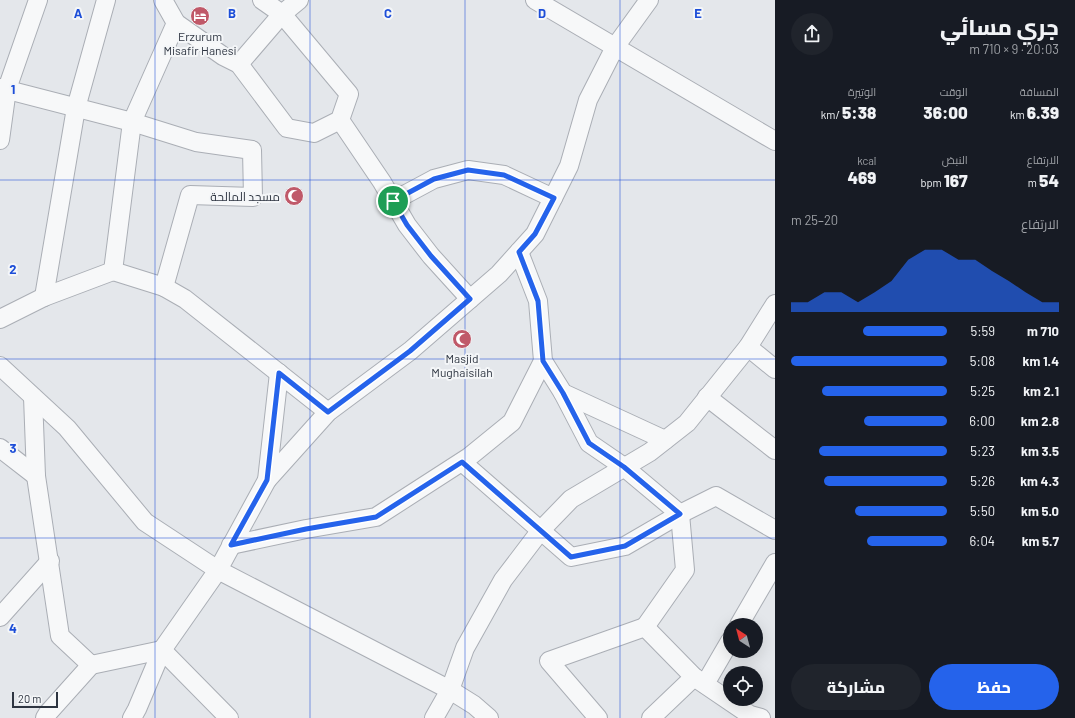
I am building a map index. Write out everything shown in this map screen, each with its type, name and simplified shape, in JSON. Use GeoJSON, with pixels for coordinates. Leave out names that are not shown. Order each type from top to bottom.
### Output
{"type":"FeatureCollection","features":[{"type":"Feature","properties":{"kind":"street"},"geometry":{"type":"LineString","coordinates":[[0,140],[4,89],[38,0]]}},
{"type":"Feature","properties":{"kind":"street"},"geometry":{"type":"LineString","coordinates":[[44,297],[76,108],[106,0]]}},
{"type":"Feature","properties":{"kind":"street"},"geometry":{"type":"LineString","coordinates":[[163,0],[176,23],[223,56],[239,64],[287,128],[314,133],[340,120],[349,94],[282,14],[262,0]]}},
{"type":"Feature","properties":{"kind":"street"},"geometry":{"type":"LineString","coordinates":[[239,64],[282,14],[299,0]]}},
{"type":"Feature","properties":{"kind":"street"},"geometry":{"type":"LineString","coordinates":[[535,0],[775,141]]}},
{"type":"Feature","properties":{"kind":"street"},"geometry":{"type":"LineString","coordinates":[[132,718],[162,650],[218,570],[267,480],[328,412],[410,351],[499,274],[535,234],[569,166],[588,100],[615,47],[649,0]]}},
{"type":"Feature","properties":{"kind":"street"},"geometry":{"type":"LineString","coordinates":[[113,270],[132,122],[176,23]]}},
{"type":"Feature","properties":{"kind":"street"},"geometry":{"type":"LineString","coordinates":[[4,89],[132,122],[196,142],[252,150],[253,197],[190,195],[164,287]]}},
{"type":"Feature","properties":{"kind":"street"},"geometry":{"type":"LineString","coordinates":[[340,120],[382,182],[407,225],[431,256],[470,299]]}},
{"type":"Feature","properties":{"kind":"street"},"geometry":{"type":"LineString","coordinates":[[393,201],[434,179],[468,170],[504,175],[554,198]]}},
{"type":"Feature","properties":{"kind":"street"},"geometry":{"type":"LineString","coordinates":[[519,252],[538,301],[543,361],[563,393],[589,443],[624,467],[680,514],[685,570],[645,627],[549,662],[598,718]]}},
{"type":"Feature","properties":{"kind":"street"},"geometry":{"type":"LineString","coordinates":[[0,319],[44,297],[113,270],[164,287],[185,299],[328,412]]}},
{"type":"Feature","properties":{"kind":"street"},"geometry":{"type":"LineString","coordinates":[[434,718],[450,690],[465,648],[503,580],[541,530],[571,499],[650,452],[687,423],[748,347],[775,304]]}},
{"type":"Feature","properties":{"kind":"street"},"geometry":{"type":"LineString","coordinates":[[748,347],[775,368]]}},
{"type":"Feature","properties":{"kind":"street"},"geometry":{"type":"LineString","coordinates":[[231,545],[306,529],[376,517],[462,462],[512,422],[543,361]]}},
{"type":"Feature","properties":{"kind":"street"},"geometry":{"type":"LineString","coordinates":[[0,366],[66,428],[145,522],[218,570],[450,690],[474,705],[490,718]]}},
{"type":"Feature","properties":{"kind":"street"},"geometry":{"type":"LineString","coordinates":[[267,480],[279,373]]}},
{"type":"Feature","properties":{"kind":"street"},"geometry":{"type":"LineString","coordinates":[[563,393],[665,440]]}},
{"type":"Feature","properties":{"kind":"street"},"geometry":{"type":"LineString","coordinates":[[34,397],[36,476],[60,636],[91,665]]}},
{"type":"Feature","properties":{"kind":"street"},"geometry":{"type":"LineString","coordinates":[[707,397],[775,450]]}},
{"type":"Feature","properties":{"kind":"street"},"geometry":{"type":"LineString","coordinates":[[0,448],[36,476]]}},
{"type":"Feature","properties":{"kind":"street"},"geometry":{"type":"LineString","coordinates":[[462,462],[571,557],[625,546],[680,514],[716,496],[775,530]]}},
{"type":"Feature","properties":{"kind":"street"},"geometry":{"type":"LineString","coordinates":[[0,617],[50,562]]}},
{"type":"Feature","properties":{"kind":"street"},"geometry":{"type":"LineString","coordinates":[[743,618],[775,563]]}},
{"type":"Feature","properties":{"kind":"street"},"geometry":{"type":"LineString","coordinates":[[645,627],[699,681],[753,717]]}},
{"type":"Feature","properties":{"kind":"street"},"geometry":{"type":"LineString","coordinates":[[45,718],[91,665],[162,650]]}},
{"type":"Feature","properties":{"kind":"street"},"geometry":{"type":"LineString","coordinates":[[162,650],[229,718]]}},
{"type":"Feature","properties":{"kind":"street"},"geometry":{"type":"LineString","coordinates":[[651,718],[699,681],[723,650]]}},
{"type":"Feature","properties":{"kind":"place","name":"Erzurum Misafir Hanesi"},"geometry":{"type":"Point","coordinates":[200,16]}},
{"type":"Feature","properties":{"kind":"place","name":"مسجد المالحة"},"geometry":{"type":"Point","coordinates":[294,196]}},
{"type":"Feature","properties":{"kind":"place","name":"Masjid Mughaisilah"},"geometry":{"type":"Point","coordinates":[462,339]}},
{"type":"Feature","properties":{"kind":"route"},"geometry":{"type":"LineString","coordinates":[[468,170],[504,175],[554,198],[535,234],[519,252],[538,301],[543,361],[563,393],[589,443],[624,467],[680,514],[625,546],[571,557],[462,462],[376,517],[306,529],[231,545],[267,480],[279,373],[328,412],[410,351],[470,299],[431,256],[407,225],[393,201],[434,179],[468,170]]}}]}
